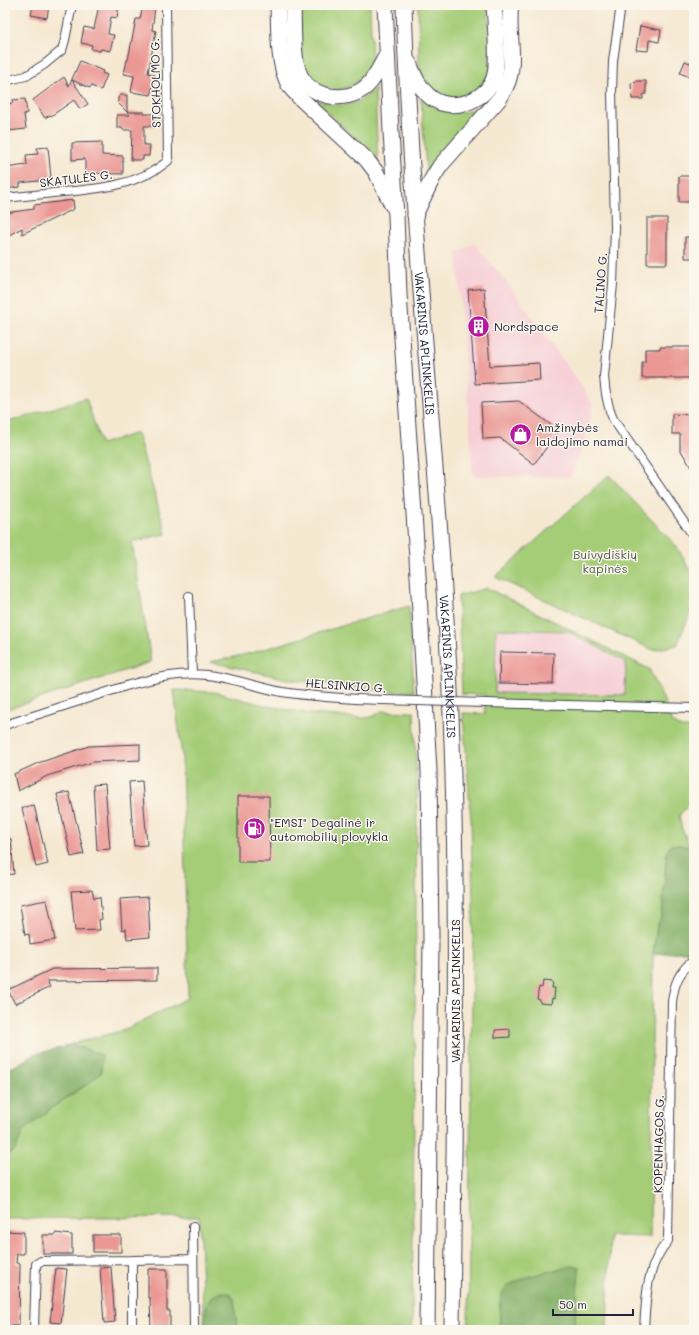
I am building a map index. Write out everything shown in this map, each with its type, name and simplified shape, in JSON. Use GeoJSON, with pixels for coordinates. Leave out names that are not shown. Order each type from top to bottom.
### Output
{"type":"FeatureCollection","features":[{"type":"Feature","properties":{"kind":"highway"},"geometry":{"type":"LineString","coordinates":[[278,5],[281,59],[289,86],[366,159],[384,186],[396,216]]}},
{"type":"Feature","properties":{"kind":"highway"},"geometry":{"type":"LineString","coordinates":[[293,5],[295,57],[298,71],[305,82],[316,92],[329,96],[344,97],[356,94],[367,86],[376,75],[387,54]]}},
{"type":"Feature","properties":{"kind":"highway","name":"VAKARINIS APLINKKELIS"},"geometry":{"type":"LineString","coordinates":[[386,5],[387,54],[399,294],[417,558],[429,771],[431,938],[427,1330]]}},
{"type":"Feature","properties":{"kind":"highway","name":"VAKARINIS APLINKKELIS"},"geometry":{"type":"LineString","coordinates":[[404,5],[405,53],[415,216],[442,560],[453,765],[456,931],[452,1330]]}},
{"type":"Feature","properties":{"kind":"highway"},"geometry":{"type":"LineString","coordinates":[[405,53],[418,83],[428,96],[443,103],[460,104],[475,100],[487,90],[494,79],[496,65],[494,5]]}},
{"type":"Feature","properties":{"kind":"highway"},"geometry":{"type":"LineString","coordinates":[[415,216],[432,179],[440,166],[500,98],[506,86],[512,63],[510,25],[512,5]]}},
{"type":"Feature","properties":{"kind":"street"},"geometry":{"type":"LineString","coordinates":[[5,81],[16,80],[26,76],[45,64],[62,50],[72,5]]}},
{"type":"Feature","properties":{"kind":"street","name":"STOKHOLMO G."},"geometry":{"type":"LineString","coordinates":[[166,5],[168,161]]}},
{"type":"Feature","properties":{"kind":"street","name":"TALINO G."},"geometry":{"type":"LineString","coordinates":[[621,5],[613,61],[612,92],[615,228],[613,284],[604,376],[605,390],[613,419],[694,537]]}},
{"type":"Feature","properties":{"kind":"street","name":"SKATULĖS G."},"geometry":{"type":"LineString","coordinates":[[5,198],[120,185],[158,169],[168,161]]}},
{"type":"Feature","properties":{"kind":"street"},"geometry":{"type":"LineString","coordinates":[[189,596],[192,674]]}},
{"type":"Feature","properties":{"kind":"street","name":"HELSINKIO G."},"geometry":{"type":"LineString","coordinates":[[5,726],[148,680],[173,675],[192,674],[222,677],[280,691],[319,697],[485,704],[694,708]]}},
{"type":"Feature","properties":{"kind":"street","name":"KOPENHAGOS G."},"geometry":{"type":"LineString","coordinates":[[644,1330],[647,1286],[650,1272],[662,1248],[668,1241],[672,1002],[678,976],[687,965],[694,960]]}},
{"type":"Feature","properties":{"kind":"street"},"geometry":{"type":"LineString","coordinates":[[193,1227],[194,1330]]}},
{"type":"Feature","properties":{"kind":"street"},"geometry":{"type":"LineString","coordinates":[[34,1330],[36,1264],[41,1261],[193,1259]]}},
{"type":"Feature","properties":{"kind":"street"},"geometry":{"type":"LineString","coordinates":[[132,1260],[132,1330]]}},
{"type":"Feature","properties":{"kind":"shaded area"},"geometry":{"type":"Polygon","coordinates":[[[474,243],[512,289],[582,387],[593,406],[582,448],[571,477],[473,476],[457,254],[474,243]]]}},
{"type":"Feature","properties":{"kind":"shaded area"},"geometry":{"type":"Polygon","coordinates":[[[496,629],[567,631],[626,662],[625,695],[495,693],[496,629]]]}},
{"type":"Feature","properties":{"kind":"green space"},"geometry":{"type":"Polygon","coordinates":[[[299,5],[370,5],[372,63],[363,78],[346,88],[337,90],[317,85],[309,77],[304,69],[302,60],[299,5]]]}},
{"type":"Feature","properties":{"kind":"green space"},"geometry":{"type":"Polygon","coordinates":[[[418,5],[488,5],[491,69],[481,87],[464,98],[445,97],[433,92],[425,84],[419,66],[418,5]]]}},
{"type":"Feature","properties":{"kind":"green space"},"geometry":{"type":"Polygon","coordinates":[[[375,88],[378,163],[367,150],[311,97],[328,103],[345,105],[361,100],[375,88]]]}},
{"type":"Feature","properties":{"kind":"green space"},"geometry":{"type":"Polygon","coordinates":[[[421,98],[431,106],[452,112],[474,109],[485,102],[447,145],[426,172],[421,98]]]}},
{"type":"Feature","properties":{"kind":"green space"},"geometry":{"type":"Polygon","coordinates":[[[86,398],[101,444],[137,433],[166,534],[132,542],[151,662],[5,710],[5,423],[86,398]]]}},
{"type":"Feature","properties":{"kind":"green space","name":"Buivydiškių kapinės"},"geometry":{"type":"Polygon","coordinates":[[[609,475],[677,547],[694,578],[694,604],[677,645],[653,650],[495,577],[609,475]]]}},
{"type":"Feature","properties":{"kind":"green space"},"geometry":{"type":"Polygon","coordinates":[[[487,588],[649,669],[665,703],[671,721],[681,728],[690,728],[694,738],[694,791],[688,805],[679,816],[682,829],[690,847],[680,845],[667,851],[662,915],[657,927],[653,954],[650,1237],[610,1236],[607,1330],[574,1330],[579,1267],[500,1301],[500,1330],[468,1330],[473,901],[471,821],[463,713],[485,714],[485,695],[462,694],[458,596],[487,588]],[[496,629],[495,693],[625,695],[626,662],[567,631],[496,629]]]}},
{"type":"Feature","properties":{"kind":"green space"},"geometry":{"type":"Polygon","coordinates":[[[409,606],[414,692],[383,691],[292,680],[211,662],[251,653],[409,606]]]}},
{"type":"Feature","properties":{"kind":"green space"},"geometry":{"type":"Polygon","coordinates":[[[174,690],[214,692],[268,706],[311,714],[362,718],[372,717],[382,711],[414,712],[417,790],[412,1330],[237,1330],[234,1299],[206,1306],[206,1330],[204,1330],[199,1217],[5,1219],[5,1157],[16,1149],[22,1132],[53,1107],[89,1083],[73,1045],[64,1046],[124,1030],[188,998],[182,756],[174,690]]]}},
{"type":"Feature","properties":{"kind":"green space"},"geometry":{"type":"Polygon","coordinates":[[[671,845],[690,847],[694,853],[694,951],[653,954],[657,927],[662,915],[667,851],[671,845]]]}},
{"type":"Feature","properties":{"kind":"green space"},"geometry":{"type":"Polygon","coordinates":[[[73,1045],[102,1055],[101,1073],[89,1083],[53,1107],[22,1132],[16,1149],[5,1156],[5,1069],[15,1066],[34,1054],[73,1045]]]}},
{"type":"Feature","properties":{"kind":"green space"},"geometry":{"type":"Polygon","coordinates":[[[572,1266],[579,1267],[574,1330],[500,1330],[502,1294],[509,1285],[525,1278],[572,1266]]]}},
{"type":"Feature","properties":{"kind":"green space"},"geometry":{"type":"Polygon","coordinates":[[[223,1292],[229,1293],[234,1299],[237,1330],[206,1330],[205,1317],[209,1301],[216,1294],[223,1292]]]}},
{"type":"Feature","properties":{"kind":"building"},"geometry":{"type":"Polygon","coordinates":[[[33,5],[49,5],[47,18],[31,15],[33,5]]]}},
{"type":"Feature","properties":{"kind":"building"},"geometry":{"type":"Polygon","coordinates":[[[99,5],[119,5],[117,18],[111,17],[108,34],[114,35],[110,51],[91,49],[92,45],[81,43],[84,27],[94,29],[99,5]]]}},
{"type":"Feature","properties":{"kind":"building"},"geometry":{"type":"Polygon","coordinates":[[[143,5],[155,8],[152,30],[156,31],[148,73],[155,75],[151,95],[131,92],[134,76],[124,74],[136,19],[140,19],[143,5]]]}},
{"type":"Feature","properties":{"kind":"building"},"geometry":{"type":"Polygon","coordinates":[[[640,26],[661,30],[659,42],[649,40],[648,51],[636,50],[640,26]]]}},
{"type":"Feature","properties":{"kind":"building"},"geometry":{"type":"Polygon","coordinates":[[[80,61],[103,71],[102,73],[107,75],[101,90],[91,86],[90,88],[72,80],[88,104],[80,109],[74,100],[51,116],[50,115],[45,118],[33,100],[64,77],[69,86],[80,61]]]}},
{"type":"Feature","properties":{"kind":"building"},"geometry":{"type":"Polygon","coordinates":[[[685,61],[694,65],[694,79],[680,73],[685,61]]]}},
{"type":"Feature","properties":{"kind":"building"},"geometry":{"type":"Polygon","coordinates":[[[636,81],[646,81],[646,94],[643,95],[643,99],[632,99],[631,83],[636,81]]]}},
{"type":"Feature","properties":{"kind":"building"},"geometry":{"type":"Polygon","coordinates":[[[120,95],[127,95],[127,112],[118,103],[118,98],[120,95]]]}},
{"type":"Feature","properties":{"kind":"building"},"geometry":{"type":"Polygon","coordinates":[[[25,99],[27,113],[24,114],[26,129],[8,131],[6,104],[13,103],[12,100],[25,99]]]}},
{"type":"Feature","properties":{"kind":"building"},"geometry":{"type":"Polygon","coordinates":[[[127,112],[144,112],[144,114],[155,114],[155,126],[144,126],[144,145],[150,145],[149,156],[143,156],[143,160],[131,160],[132,130],[117,128],[117,115],[130,115],[127,112]]]}},
{"type":"Feature","properties":{"kind":"building"},"geometry":{"type":"Polygon","coordinates":[[[102,142],[102,155],[123,156],[123,174],[85,173],[85,159],[72,160],[72,143],[102,142]]]}},
{"type":"Feature","properties":{"kind":"building"},"geometry":{"type":"Polygon","coordinates":[[[48,147],[51,178],[47,178],[47,180],[20,183],[20,187],[5,189],[5,168],[27,165],[26,155],[38,154],[37,148],[48,147]]]}},
{"type":"Feature","properties":{"kind":"building"},"geometry":{"type":"Polygon","coordinates":[[[679,176],[694,176],[694,202],[679,202],[679,176]]]}},
{"type":"Feature","properties":{"kind":"building"},"geometry":{"type":"Polygon","coordinates":[[[73,200],[74,209],[22,234],[22,228],[7,236],[5,213],[34,209],[34,205],[73,200]]]}},
{"type":"Feature","properties":{"kind":"building"},"geometry":{"type":"Polygon","coordinates":[[[647,218],[667,218],[667,264],[647,264],[647,218]]]}},
{"type":"Feature","properties":{"kind":"building"},"geometry":{"type":"Polygon","coordinates":[[[685,237],[694,237],[694,258],[685,258],[685,237]]]}},
{"type":"Feature","properties":{"kind":"building","name":"Nordspace"},"geometry":{"type":"Polygon","coordinates":[[[484,288],[490,366],[539,363],[540,380],[475,384],[468,290],[484,288]]]}},
{"type":"Feature","properties":{"kind":"building"},"geometry":{"type":"Polygon","coordinates":[[[660,347],[694,347],[694,378],[642,378],[642,362],[645,362],[645,349],[660,349],[660,347]]]}},
{"type":"Feature","properties":{"kind":"building","name":"Amžinybės laidojimo namai"},"geometry":{"type":"Polygon","coordinates":[[[519,401],[559,431],[534,464],[500,438],[483,439],[481,403],[519,401]]]}},
{"type":"Feature","properties":{"kind":"building"},"geometry":{"type":"Polygon","coordinates":[[[672,414],[694,415],[694,473],[682,452],[680,452],[680,434],[672,434],[672,414]]]}},
{"type":"Feature","properties":{"kind":"building"},"geometry":{"type":"Polygon","coordinates":[[[500,652],[554,653],[553,684],[499,683],[500,652]]]}},
{"type":"Feature","properties":{"kind":"building"},"geometry":{"type":"Polygon","coordinates":[[[140,744],[140,760],[93,762],[47,776],[18,791],[14,774],[38,763],[89,746],[140,744]]]}},
{"type":"Feature","properties":{"kind":"building"},"geometry":{"type":"Polygon","coordinates":[[[142,781],[147,845],[134,846],[129,782],[142,781]]]}},
{"type":"Feature","properties":{"kind":"building"},"geometry":{"type":"Polygon","coordinates":[[[105,784],[110,849],[97,850],[93,785],[105,784]]]}},
{"type":"Feature","properties":{"kind":"building"},"geometry":{"type":"Polygon","coordinates":[[[69,792],[84,854],[71,857],[57,794],[69,792]]]}},
{"type":"Feature","properties":{"kind":"building","name":"\"EMSI\" Degalinė ir automobilių plovykla"},"geometry":{"type":"Polygon","coordinates":[[[238,796],[269,796],[270,862],[238,862],[238,796]]]}},
{"type":"Feature","properties":{"kind":"building"},"geometry":{"type":"Polygon","coordinates":[[[34,805],[48,864],[36,867],[22,808],[34,805]]]}},
{"type":"Feature","properties":{"kind":"building"},"geometry":{"type":"Polygon","coordinates":[[[11,839],[14,874],[5,875],[5,840],[11,839]]]}},
{"type":"Feature","properties":{"kind":"building"},"geometry":{"type":"Polygon","coordinates":[[[92,890],[94,898],[100,897],[102,919],[99,920],[100,930],[75,931],[71,891],[92,890]]]}},
{"type":"Feature","properties":{"kind":"building"},"geometry":{"type":"Polygon","coordinates":[[[148,897],[150,937],[127,939],[126,929],[122,930],[120,899],[148,897]]]}},
{"type":"Feature","properties":{"kind":"building"},"geometry":{"type":"Polygon","coordinates":[[[47,900],[55,940],[30,944],[29,934],[25,935],[20,905],[47,900]]]}},
{"type":"Feature","properties":{"kind":"building"},"geometry":{"type":"Polygon","coordinates":[[[157,968],[157,980],[47,981],[50,987],[15,1004],[8,990],[52,969],[157,968]]]}},
{"type":"Feature","properties":{"kind":"building"},"geometry":{"type":"Polygon","coordinates":[[[543,981],[553,982],[552,988],[555,988],[554,999],[552,998],[551,1004],[540,1003],[540,1000],[537,999],[539,987],[542,988],[543,981]]]}},
{"type":"Feature","properties":{"kind":"building"},"geometry":{"type":"Polygon","coordinates":[[[510,1029],[510,1037],[495,1038],[495,1030],[510,1029]]]}},
{"type":"Feature","properties":{"kind":"building"},"geometry":{"type":"Polygon","coordinates":[[[5,1231],[24,1232],[24,1254],[17,1254],[16,1263],[20,1264],[19,1326],[5,1326],[7,1260],[5,1260],[5,1231]]]}},
{"type":"Feature","properties":{"kind":"building"},"geometry":{"type":"Polygon","coordinates":[[[55,1233],[72,1235],[72,1254],[43,1254],[43,1235],[55,1235],[55,1233]]]}},
{"type":"Feature","properties":{"kind":"building"},"geometry":{"type":"Polygon","coordinates":[[[93,1235],[121,1235],[121,1252],[93,1252],[93,1235]]]}},
{"type":"Feature","properties":{"kind":"building"},"geometry":{"type":"Polygon","coordinates":[[[111,1267],[115,1322],[104,1323],[100,1268],[111,1267]]]}},
{"type":"Feature","properties":{"kind":"building"},"geometry":{"type":"Polygon","coordinates":[[[56,1268],[67,1269],[61,1323],[50,1322],[56,1268]]]}},
{"type":"Feature","properties":{"kind":"building"},"geometry":{"type":"Polygon","coordinates":[[[148,1269],[167,1269],[167,1311],[170,1311],[170,1330],[151,1330],[150,1298],[148,1298],[148,1269]]]}},
{"type":"Feature","properties":{"kind":"place","name":"Nordspace"},"geometry":{"type":"Point","coordinates":[479,326]}},
{"type":"Feature","properties":{"kind":"place","name":"Amžinybės laidojimo namai"},"geometry":{"type":"Point","coordinates":[520,434]}},
{"type":"Feature","properties":{"kind":"place","name":"\"EMSI\" Degalinė ir automobilių plovykla"},"geometry":{"type":"Point","coordinates":[254,829]}}]}
